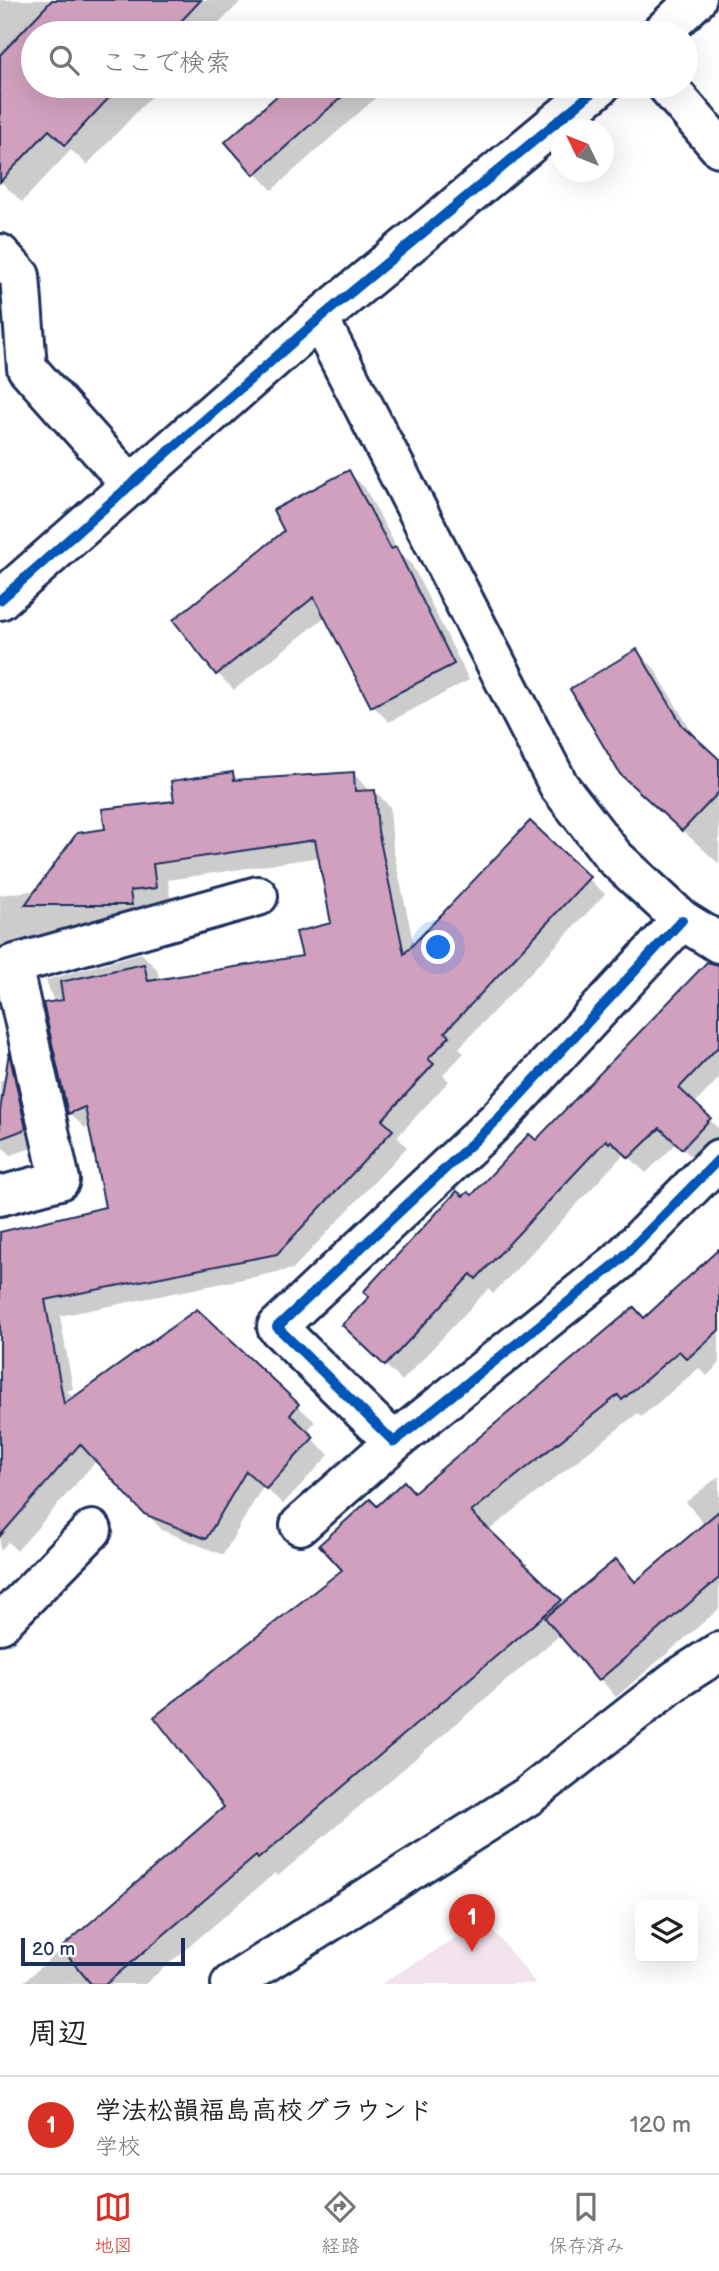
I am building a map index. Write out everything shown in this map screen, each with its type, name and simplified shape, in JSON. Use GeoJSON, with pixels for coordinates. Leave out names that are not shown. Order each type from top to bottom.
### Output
{"type":"FeatureCollection","features":[{"type":"Feature","properties":{"kind":"street"},"geometry":{"type":"LineString","coordinates":[[674,21],[696,0]]}},
{"type":"Feature","properties":{"kind":"street"},"geometry":{"type":"LineString","coordinates":[[0,600],[319,319],[586,98]]}},
{"type":"Feature","properties":{"kind":"street"},"geometry":{"type":"LineString","coordinates":[[677,98],[719,147]]}},
{"type":"Feature","properties":{"kind":"street"},"geometry":{"type":"LineString","coordinates":[[0,254],[20,276],[27,368],[131,485]]}},
{"type":"Feature","properties":{"kind":"street"},"geometry":{"type":"LineString","coordinates":[[319,319],[559,786],[614,857],[682,920],[719,943]]}},
{"type":"Feature","properties":{"kind":"street"},"geometry":{"type":"LineString","coordinates":[[0,1196],[60,1180],[12,965],[258,896]]}},
{"type":"Feature","properties":{"kind":"street"},"geometry":{"type":"LineString","coordinates":[[394,1442],[277,1327],[499,1118],[682,920]]}},
{"type":"Feature","properties":{"kind":"street"},"geometry":{"type":"LineString","coordinates":[[300,1525],[394,1442],[618,1262],[719,1159]]}},
{"type":"Feature","properties":{"kind":"street"},"geometry":{"type":"LineString","coordinates":[[0,1624],[92,1530]]}},
{"type":"Feature","properties":{"kind":"street"},"geometry":{"type":"LineString","coordinates":[[231,1984],[528,1796],[677,1679],[719,1652]]}},
{"type":"Feature","properties":{"kind":"shaded area"},"geometry":{"type":"Polygon","coordinates":[[[485,1920],[536,1984],[381,1984],[485,1920]]]}},
{"type":"Feature","properties":{"kind":"building"},"geometry":{"type":"Polygon","coordinates":[[[52,0],[201,0],[181,21],[32,21],[52,0]]]}},
{"type":"Feature","properties":{"kind":"building"},"geometry":{"type":"Polygon","coordinates":[[[21,33],[21,98],[109,98],[65,145],[49,130],[0,182],[0,55],[21,33]]]}},
{"type":"Feature","properties":{"kind":"building"},"geometry":{"type":"Polygon","coordinates":[[[274,98],[341,98],[254,175],[225,142],[274,98]]]}},
{"type":"Feature","properties":{"kind":"building"},"geometry":{"type":"Polygon","coordinates":[[[349,470],[391,549],[396,547],[454,664],[371,707],[314,597],[216,675],[173,620],[284,531],[273,510],[349,470]]]}},
{"type":"Feature","properties":{"kind":"building"},"geometry":{"type":"Polygon","coordinates":[[[637,649],[682,725],[719,759],[719,792],[682,831],[620,774],[570,689],[637,649]]]}},
{"type":"Feature","properties":{"kind":"building"},"geometry":{"type":"Polygon","coordinates":[[[233,772],[234,780],[354,772],[355,791],[375,790],[378,831],[404,954],[530,821],[590,877],[445,1032],[450,1036],[428,1059],[434,1064],[382,1120],[393,1130],[277,1254],[45,1300],[64,1404],[197,1309],[299,1404],[290,1415],[314,1437],[266,1489],[246,1471],[206,1539],[144,1514],[80,1444],[0,1536],[0,1232],[105,1207],[85,1107],[68,1114],[43,1003],[63,1000],[60,982],[144,964],[148,981],[302,956],[296,932],[331,923],[315,840],[153,864],[156,888],[130,891],[132,905],[25,905],[77,833],[105,829],[102,809],[174,801],[171,781],[233,772]]]}},
{"type":"Feature","properties":{"kind":"building"},"geometry":{"type":"Polygon","coordinates":[[[707,962],[719,965],[719,1046],[679,1088],[711,1118],[682,1149],[660,1128],[629,1158],[611,1141],[609,1143],[606,1140],[476,1279],[471,1274],[385,1366],[342,1325],[369,1297],[363,1292],[457,1191],[463,1196],[468,1192],[472,1195],[529,1134],[536,1140],[707,962]]]}},
{"type":"Feature","properties":{"kind":"building"},"geometry":{"type":"Polygon","coordinates":[[[9,1052],[26,1129],[0,1139],[0,1111],[9,1052]]]}},
{"type":"Feature","properties":{"kind":"building"},"geometry":{"type":"Polygon","coordinates":[[[719,1249],[719,1330],[687,1359],[679,1351],[622,1400],[618,1395],[471,1512],[562,1600],[258,1859],[256,1856],[106,1984],[91,1984],[61,1948],[224,1807],[154,1717],[342,1570],[319,1545],[370,1499],[377,1506],[404,1481],[414,1492],[634,1307],[644,1318],[719,1249]]]}},
{"type":"Feature","properties":{"kind":"building"},"geometry":{"type":"Polygon","coordinates":[[[719,1511],[719,1578],[598,1681],[545,1618],[616,1559],[635,1582],[719,1511]]]}},
{"type":"Feature","properties":{"kind":"cycle path"},"geometry":{"type":"LineString","coordinates":[[0,600],[319,319],[586,98]]}},
{"type":"Feature","properties":{"kind":"cycle path"},"geometry":{"type":"LineString","coordinates":[[682,920],[499,1118],[277,1327],[394,1442],[618,1262],[719,1159]]}},
{"type":"Feature","properties":{"kind":"place","name":"学法松韻福島高校グラウンド"},"geometry":{"type":"Point","coordinates":[472,1952]}}]}
